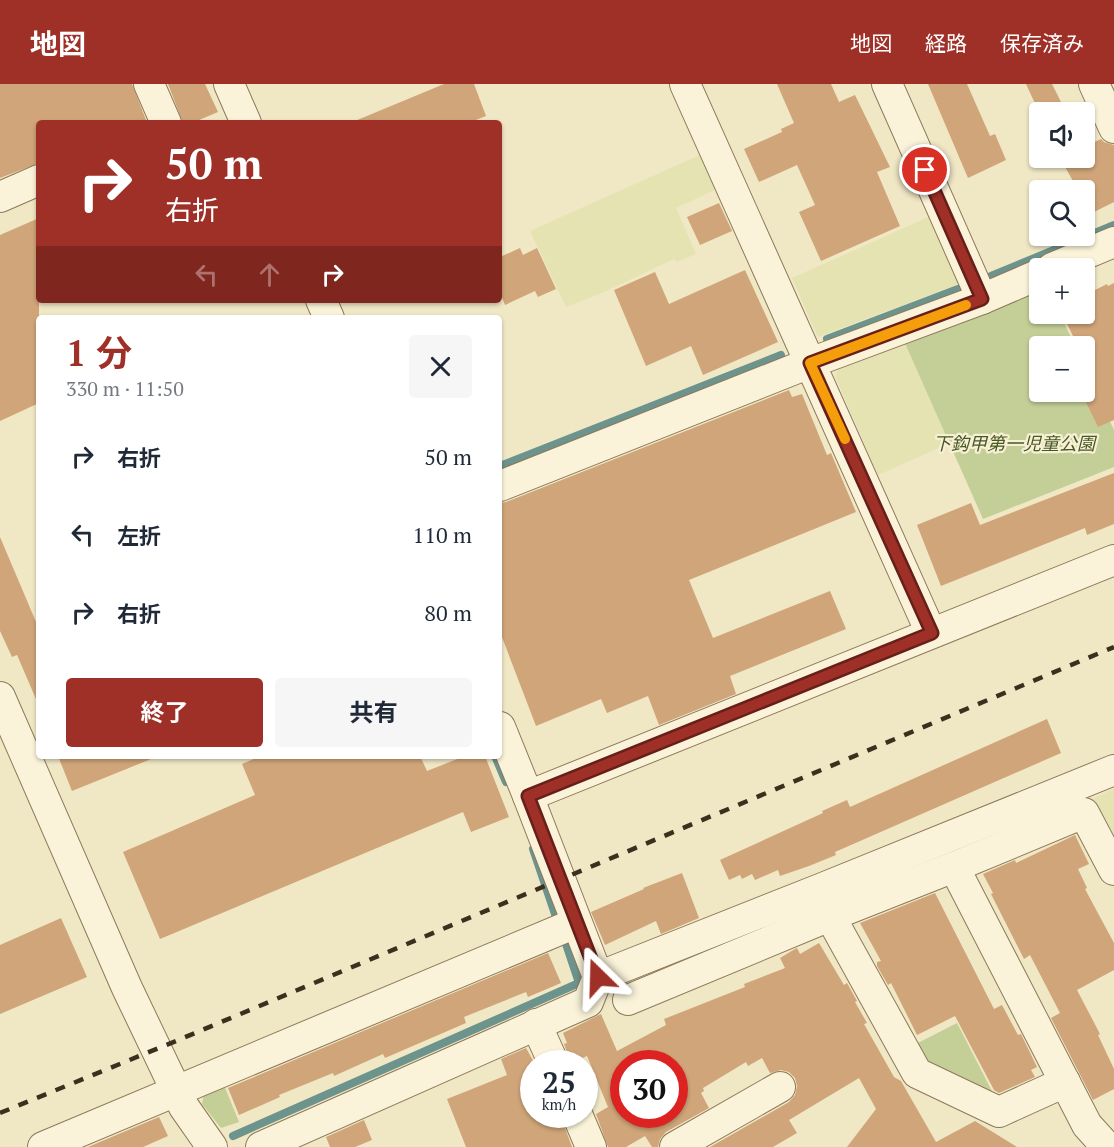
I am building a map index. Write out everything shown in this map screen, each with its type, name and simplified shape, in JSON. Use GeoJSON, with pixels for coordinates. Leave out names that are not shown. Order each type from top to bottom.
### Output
{"type":"FeatureCollection","features":[{"type":"Feature","properties":{"kind":"street"},"geometry":{"type":"LineString","coordinates":[[149,84],[165,120]]}},
{"type":"Feature","properties":{"kind":"street"},"geometry":{"type":"LineString","coordinates":[[229,84],[245,120]]}},
{"type":"Feature","properties":{"kind":"street"},"geometry":{"type":"LineString","coordinates":[[686,84],[932,633]]}},
{"type":"Feature","properties":{"kind":"street"},"geometry":{"type":"LineString","coordinates":[[887,84],[982,299]]}},
{"type":"Feature","properties":{"kind":"street"},"geometry":{"type":"LineString","coordinates":[[1094,84],[1114,128]]}},
{"type":"Feature","properties":{"kind":"street"},"geometry":{"type":"LineString","coordinates":[[0,197],[36,181]]}},
{"type":"Feature","properties":{"kind":"street"},"geometry":{"type":"LineString","coordinates":[[1076,258],[1114,242]]}},
{"type":"Feature","properties":{"kind":"street"},"geometry":{"type":"LineString","coordinates":[[502,485],[1029,279]]}},
{"type":"Feature","properties":{"kind":"street"},"geometry":{"type":"LineString","coordinates":[[528,796],[1114,560]]}},
{"type":"Feature","properties":{"kind":"street"},"geometry":{"type":"LineString","coordinates":[[0,697],[127,988],[177,1091],[200,1132],[212,1147]]}},
{"type":"Feature","properties":{"kind":"street"},"geometry":{"type":"LineString","coordinates":[[502,732],[576,923],[593,989]]}},
{"type":"Feature","properties":{"kind":"street"},"geometry":{"type":"LineString","coordinates":[[261,1147],[536,1024],[593,989],[836,883],[1114,770]]}},
{"type":"Feature","properties":{"kind":"street"},"geometry":{"type":"LineString","coordinates":[[628,1000],[1084,813],[1114,870]]}},
{"type":"Feature","properties":{"kind":"street"},"geometry":{"type":"LineString","coordinates":[[954,867],[1087,1125],[1108,1143]]}},
{"type":"Feature","properties":{"kind":"street"},"geometry":{"type":"LineString","coordinates":[[830,916],[917,1073],[999,1113],[1065,1082]]}},
{"type":"Feature","properties":{"kind":"street"},"geometry":{"type":"LineString","coordinates":[[43,1147],[576,923]]}},
{"type":"Feature","properties":{"kind":"street"},"geometry":{"type":"LineString","coordinates":[[536,1024],[548,1050]]}},
{"type":"Feature","properties":{"kind":"street"},"geometry":{"type":"LineString","coordinates":[[675,1147],[780,1088]]}},
{"type":"Feature","properties":{"kind":"street"},"geometry":{"type":"LineString","coordinates":[[583,1128],[591,1147]]}},
{"type":"Feature","properties":{"kind":"shaded area"},"geometry":{"type":"Polygon","coordinates":[[[702,154],[717,189],[676,208],[696,254],[677,262],[674,259],[602,293],[566,307],[530,231],[702,154]]]}},
{"type":"Feature","properties":{"kind":"shaded area"},"geometry":{"type":"Polygon","coordinates":[[[933,215],[961,283],[818,337],[792,278],[933,215]]]}},
{"type":"Feature","properties":{"kind":"shaded area"},"geometry":{"type":"Polygon","coordinates":[[[904,341],[950,443],[878,475],[835,376],[839,367],[904,341]]]}},
{"type":"Feature","properties":{"kind":"shaded area"},"geometry":{"type":"Polygon","coordinates":[[[1114,789],[1114,842],[1092,799],[1114,789]]]}},
{"type":"Feature","properties":{"kind":"green space","name":"下鈎甲第一児童公園"},"geometry":{"type":"Polygon","coordinates":[[[1029,295],[1029,324],[1065,324],[1070,336],[1029,336],[1029,402],[1095,402],[1095,389],[1114,430],[1114,467],[983,519],[904,341],[1029,295]]]}},
{"type":"Feature","properties":{"kind":"green space"},"geometry":{"type":"Polygon","coordinates":[[[957,1023],[995,1097],[926,1062],[916,1044],[957,1023]]]}},
{"type":"Feature","properties":{"kind":"green space"},"geometry":{"type":"Polygon","coordinates":[[[224,1085],[239,1122],[221,1128],[202,1104],[204,1094],[224,1085]]]}},
{"type":"Feature","properties":{"kind":"building"},"geometry":{"type":"Polygon","coordinates":[[[0,84],[132,84],[146,120],[36,120],[36,164],[0,178],[0,84]]]}},
{"type":"Feature","properties":{"kind":"building"},"geometry":{"type":"Polygon","coordinates":[[[168,84],[205,84],[218,112],[199,120],[182,120],[168,84]]]}},
{"type":"Feature","properties":{"kind":"building"},"geometry":{"type":"Polygon","coordinates":[[[444,84],[474,84],[486,116],[476,120],[357,120],[444,84]]]}},
{"type":"Feature","properties":{"kind":"building"},"geometry":{"type":"Polygon","coordinates":[[[777,84],[831,84],[839,102],[855,95],[890,167],[877,172],[900,226],[821,261],[799,212],[815,205],[797,165],[759,182],[744,149],[782,132],[781,129],[794,123],[777,84]]]}},
{"type":"Feature","properties":{"kind":"building"},"geometry":{"type":"Polygon","coordinates":[[[928,84],[967,84],[990,136],[995,134],[1006,160],[968,178],[928,84]]]}},
{"type":"Feature","properties":{"kind":"building"},"geometry":{"type":"Polygon","coordinates":[[[1026,84],[1052,84],[1061,102],[1034,102],[1026,84]]]}},
{"type":"Feature","properties":{"kind":"building"},"geometry":{"type":"Polygon","coordinates":[[[1101,139],[1114,145],[1114,202],[1095,212],[1095,180],[1072,180],[1066,168],[1095,168],[1095,142],[1101,139]]]}},
{"type":"Feature","properties":{"kind":"building"},"geometry":{"type":"Polygon","coordinates":[[[719,203],[732,231],[700,245],[687,217],[719,203]]]}},
{"type":"Feature","properties":{"kind":"building"},"geometry":{"type":"Polygon","coordinates":[[[36,219],[36,303],[39,303],[39,315],[36,315],[36,404],[0,421],[0,235],[36,219]]]}},
{"type":"Feature","properties":{"kind":"building"},"geometry":{"type":"Polygon","coordinates":[[[520,248],[523,255],[537,248],[556,289],[538,297],[535,291],[505,305],[502,297],[502,256],[520,248]]]}},
{"type":"Feature","properties":{"kind":"building"},"geometry":{"type":"Polygon","coordinates":[[[745,270],[778,342],[703,375],[691,346],[646,366],[614,290],[655,272],[669,304],[745,270]]]}},
{"type":"Feature","properties":{"kind":"building"},"geometry":{"type":"Polygon","coordinates":[[[1114,283],[1114,420],[1098,427],[1086,402],[1095,402],[1095,336],[1073,336],[1067,324],[1095,324],[1095,290],[1107,284],[1108,286],[1114,283]]]}},
{"type":"Feature","properties":{"kind":"building"},"geometry":{"type":"Polygon","coordinates":[[[789,390],[792,397],[802,394],[827,455],[831,453],[856,512],[689,580],[713,638],[830,591],[846,629],[730,676],[736,694],[659,725],[648,696],[607,713],[601,699],[536,726],[502,637],[502,503],[789,390]]]}},
{"type":"Feature","properties":{"kind":"building"},"geometry":{"type":"Polygon","coordinates":[[[1114,473],[1114,524],[1087,535],[1085,528],[941,586],[917,525],[971,503],[980,525],[1114,473]]]}},
{"type":"Feature","properties":{"kind":"building"},"geometry":{"type":"Polygon","coordinates":[[[0,537],[36,622],[36,699],[17,655],[12,657],[0,631],[0,537]]]}},
{"type":"Feature","properties":{"kind":"building"},"geometry":{"type":"Polygon","coordinates":[[[1047,719],[1061,753],[835,852],[836,855],[809,866],[780,876],[778,870],[755,880],[752,874],[742,879],[740,875],[729,880],[720,860],[847,800],[850,807],[1047,719]]]}},
{"type":"Feature","properties":{"kind":"building"},"geometry":{"type":"Polygon","coordinates":[[[59,759],[151,759],[72,791],[59,759]]]}},
{"type":"Feature","properties":{"kind":"building"},"geometry":{"type":"Polygon","coordinates":[[[254,759],[421,759],[427,771],[457,759],[486,759],[509,817],[471,832],[463,812],[160,939],[123,852],[255,795],[242,764],[254,759]]]}},
{"type":"Feature","properties":{"kind":"building"},"geometry":{"type":"Polygon","coordinates":[[[1075,835],[1089,864],[1078,869],[1087,888],[1085,889],[1114,943],[1114,970],[1077,990],[1100,1034],[1098,1035],[1114,1069],[1114,1089],[1093,1100],[1051,1018],[1060,1013],[1030,955],[1024,959],[983,874],[1015,860],[1016,863],[1075,835]]]}},
{"type":"Feature","properties":{"kind":"building"},"geometry":{"type":"Polygon","coordinates":[[[682,873],[699,918],[661,934],[656,921],[605,945],[591,912],[682,873]]]}},
{"type":"Feature","properties":{"kind":"building"},"geometry":{"type":"Polygon","coordinates":[[[935,893],[994,1009],[1002,1005],[1018,1035],[1021,1034],[1037,1067],[1031,1070],[1035,1077],[999,1093],[994,1090],[955,1016],[917,1035],[891,983],[888,985],[877,966],[877,962],[881,961],[860,923],[935,893]]]}},
{"type":"Feature","properties":{"kind":"building"},"geometry":{"type":"Polygon","coordinates":[[[61,918],[87,977],[0,1014],[0,945],[61,918]]]}},
{"type":"Feature","properties":{"kind":"building"},"geometry":{"type":"Polygon","coordinates":[[[819,943],[844,985],[847,983],[867,1023],[864,1024],[894,1077],[901,1081],[936,1142],[975,1121],[1017,1147],[847,1147],[876,1109],[859,1078],[789,1120],[797,1133],[773,1147],[710,1147],[789,1102],[795,1095],[797,1086],[795,1078],[789,1072],[781,1070],[770,1073],[762,1058],[748,1066],[746,1062],[703,1088],[704,1091],[701,1093],[709,1108],[688,1120],[688,1050],[619,1050],[666,1025],[664,1019],[745,987],[744,984],[785,968],[780,958],[797,948],[800,954],[819,943]]]}},
{"type":"Feature","properties":{"kind":"building"},"geometry":{"type":"Polygon","coordinates":[[[548,953],[561,983],[528,997],[526,992],[464,1017],[466,1023],[385,1058],[383,1054],[334,1076],[333,1073],[279,1095],[280,1097],[239,1115],[228,1088],[548,953]]]}},
{"type":"Feature","properties":{"kind":"building"},"geometry":{"type":"Polygon","coordinates":[[[601,1014],[617,1050],[610,1050],[610,1128],[673,1128],[660,1139],[658,1147],[652,1147],[645,1136],[626,1147],[608,1147],[598,1120],[598,1113],[608,1107],[598,1083],[598,1050],[566,1050],[564,1044],[567,1043],[563,1033],[601,1014]]]}},
{"type":"Feature","properties":{"kind":"building"},"geometry":{"type":"Polygon","coordinates":[[[520,1051],[520,1128],[565,1128],[572,1147],[466,1147],[447,1099],[507,1075],[501,1059],[520,1051]]]}},
{"type":"Feature","properties":{"kind":"building"},"geometry":{"type":"Polygon","coordinates":[[[159,1117],[168,1136],[143,1147],[88,1147],[159,1117]]]}},
{"type":"Feature","properties":{"kind":"building"},"geometry":{"type":"Polygon","coordinates":[[[364,1120],[372,1140],[355,1147],[330,1147],[326,1137],[364,1120]]]}},
{"type":"Feature","properties":{"kind":"waterway"},"geometry":{"type":"LineString","coordinates":[[991,276],[1114,225]]}},
{"type":"Feature","properties":{"kind":"waterway"},"geometry":{"type":"LineString","coordinates":[[827,339],[958,289]]}},
{"type":"Feature","properties":{"kind":"waterway"},"geometry":{"type":"LineString","coordinates":[[502,465],[781,355]]}},
{"type":"Feature","properties":{"kind":"waterway"},"geometry":{"type":"LineString","coordinates":[[496,759],[506,782]]}},
{"type":"Feature","properties":{"kind":"waterway"},"geometry":{"type":"LineString","coordinates":[[533,849],[558,923]]}},
{"type":"Feature","properties":{"kind":"waterway"},"geometry":{"type":"LineString","coordinates":[[233,1136],[579,983],[564,938]]}},
{"type":"Feature","properties":{"kind":"railway"},"geometry":{"type":"LineString","coordinates":[[0,1113],[1114,647]]}},
{"type":"Feature","properties":{"kind":"slow traffic"},"geometry":{"type":"LineString","coordinates":[[845,439],[810,363],[966,305]]}},
{"type":"Feature","properties":{"kind":"route"},"geometry":{"type":"LineString","coordinates":[[598,977],[528,796],[932,633],[810,363],[982,299],[925,170]]}}]}
